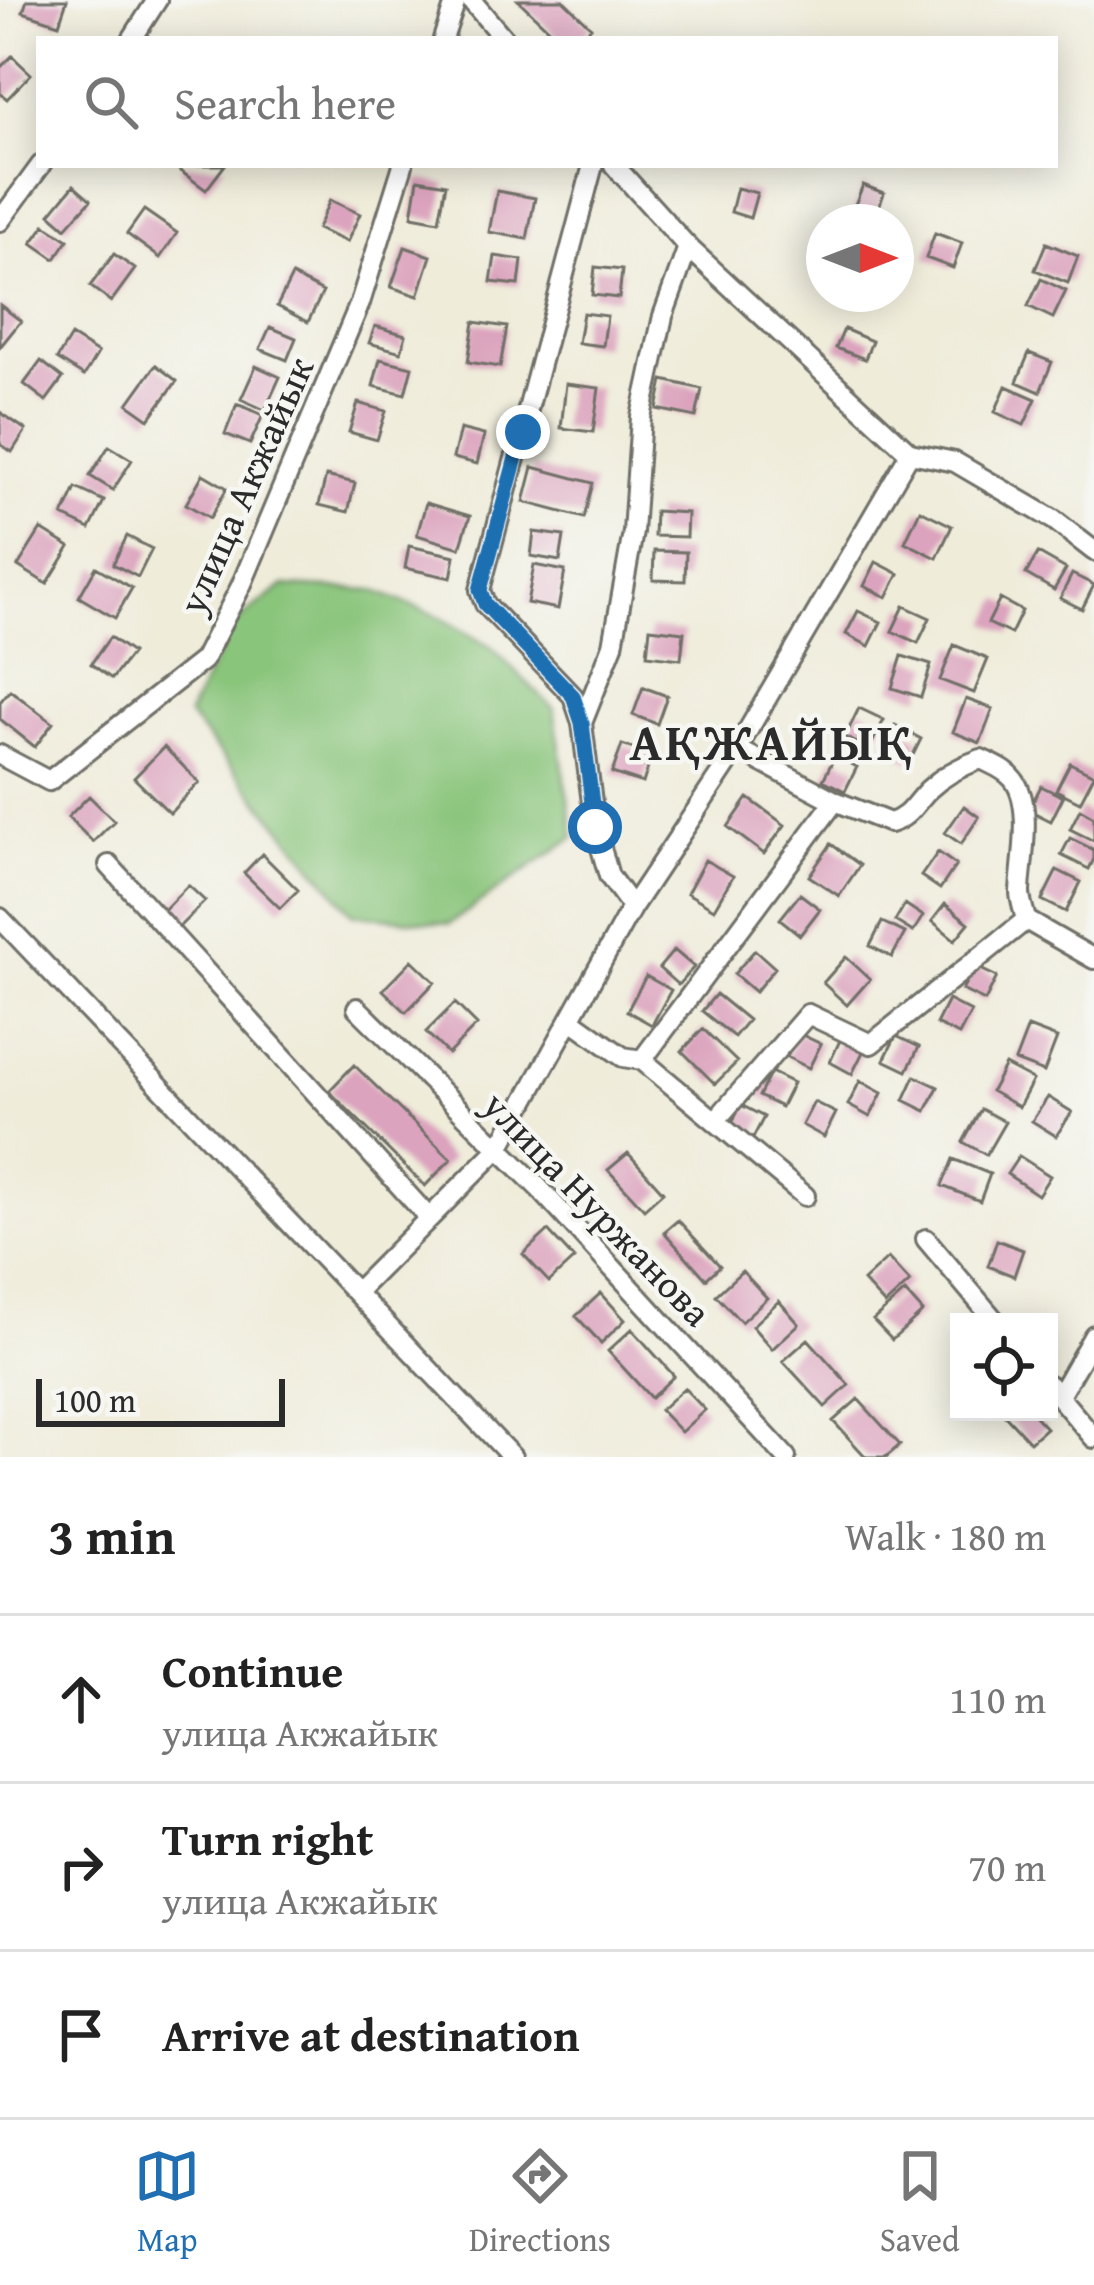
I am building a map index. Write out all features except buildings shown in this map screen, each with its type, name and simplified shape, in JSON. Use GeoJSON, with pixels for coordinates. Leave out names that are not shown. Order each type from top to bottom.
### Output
{"type":"FeatureCollection","features":[{"type":"Feature","properties":{"kind":"street"},"geometry":{"type":"LineString","coordinates":[[134,36],[158,0]]}},
{"type":"Feature","properties":{"kind":"street"},"geometry":{"type":"LineString","coordinates":[[444,36],[456,0]]}},
{"type":"Feature","properties":{"kind":"street"},"geometry":{"type":"LineString","coordinates":[[471,0],[501,36]]}},
{"type":"Feature","properties":{"kind":"street"},"geometry":{"type":"LineString","coordinates":[[0,221],[39,168]]}},
{"type":"Feature","properties":{"kind":"street","name":"улица Акжайык"},"geometry":{"type":"LineString","coordinates":[[0,755],[49,781],[203,659],[242,586],[360,303],[402,168]]}},
{"type":"Feature","properties":{"kind":"street"},"geometry":{"type":"LineString","coordinates":[[592,168],[480,590],[485,604],[573,696],[582,723],[595,827],[609,876],[632,907]]}},
{"type":"Feature","properties":{"kind":"street"},"geometry":{"type":"LineString","coordinates":[[617,168],[688,247],[910,453],[955,462],[1054,520],[1094,551]]}},
{"type":"Feature","properties":{"kind":"street"},"geometry":{"type":"LineString","coordinates":[[582,723],[613,645],[633,532],[641,418],[663,316],[688,247]]}},
{"type":"Feature","properties":{"kind":"street"},"geometry":{"type":"LineString","coordinates":[[356,1292],[499,1148],[632,907],[737,749],[910,453]]}},
{"type":"Feature","properties":{"kind":"street"},"geometry":{"type":"LineString","coordinates":[[737,749],[890,824],[906,818],[928,790],[956,768],[981,759],[1004,770],[1018,783],[1024,818],[1020,896],[1026,920],[1089,956],[1094,931]]}},
{"type":"Feature","properties":{"kind":"street"},"geometry":{"type":"LineString","coordinates":[[642,1060],[835,801]]}},
{"type":"Feature","properties":{"kind":"street"},"geometry":{"type":"LineString","coordinates":[[109,865],[429,1219]]}},
{"type":"Feature","properties":{"kind":"street"},"geometry":{"type":"LineString","coordinates":[[0,918],[512,1457]]}},
{"type":"Feature","properties":{"kind":"street"},"geometry":{"type":"LineString","coordinates":[[716,1120],[808,1014],[871,1044],[1026,920]]}},
{"type":"Feature","properties":{"kind":"street","name":"улица Нуржанова"},"geometry":{"type":"LineString","coordinates":[[357,1008],[539,1188],[786,1457]]}},
{"type":"Feature","properties":{"kind":"street"},"geometry":{"type":"LineString","coordinates":[[570,1019],[623,1057],[642,1060],[805,1196]]}},
{"type":"Feature","properties":{"kind":"street"},"geometry":{"type":"LineString","coordinates":[[926,1239],[988,1313]]}},
{"type":"Feature","properties":{"kind":"street"},"geometry":{"type":"LineString","coordinates":[[1058,1385],[1094,1335]]}},
{"type":"Feature","properties":{"kind":"street"},"geometry":{"type":"LineString","coordinates":[[1058,1396],[1094,1438]]}},
{"type":"Feature","properties":{"kind":"green space"},"geometry":{"type":"Polygon","coordinates":[[[283,586],[373,590],[438,616],[492,648],[554,709],[574,837],[449,924],[353,914],[188,715],[232,625],[283,586]]]}},
{"type":"Feature","properties":{"kind":"district","name":"АҚЖАЙЫҚ"},"geometry":{"type":"Point","coordinates":[772,741]}},
{"type":"Feature","properties":{"kind":"route"},"geometry":{"type":"LineString","coordinates":[[523,432],[480,590],[485,604],[573,696],[582,723],[595,827]]}}]}
